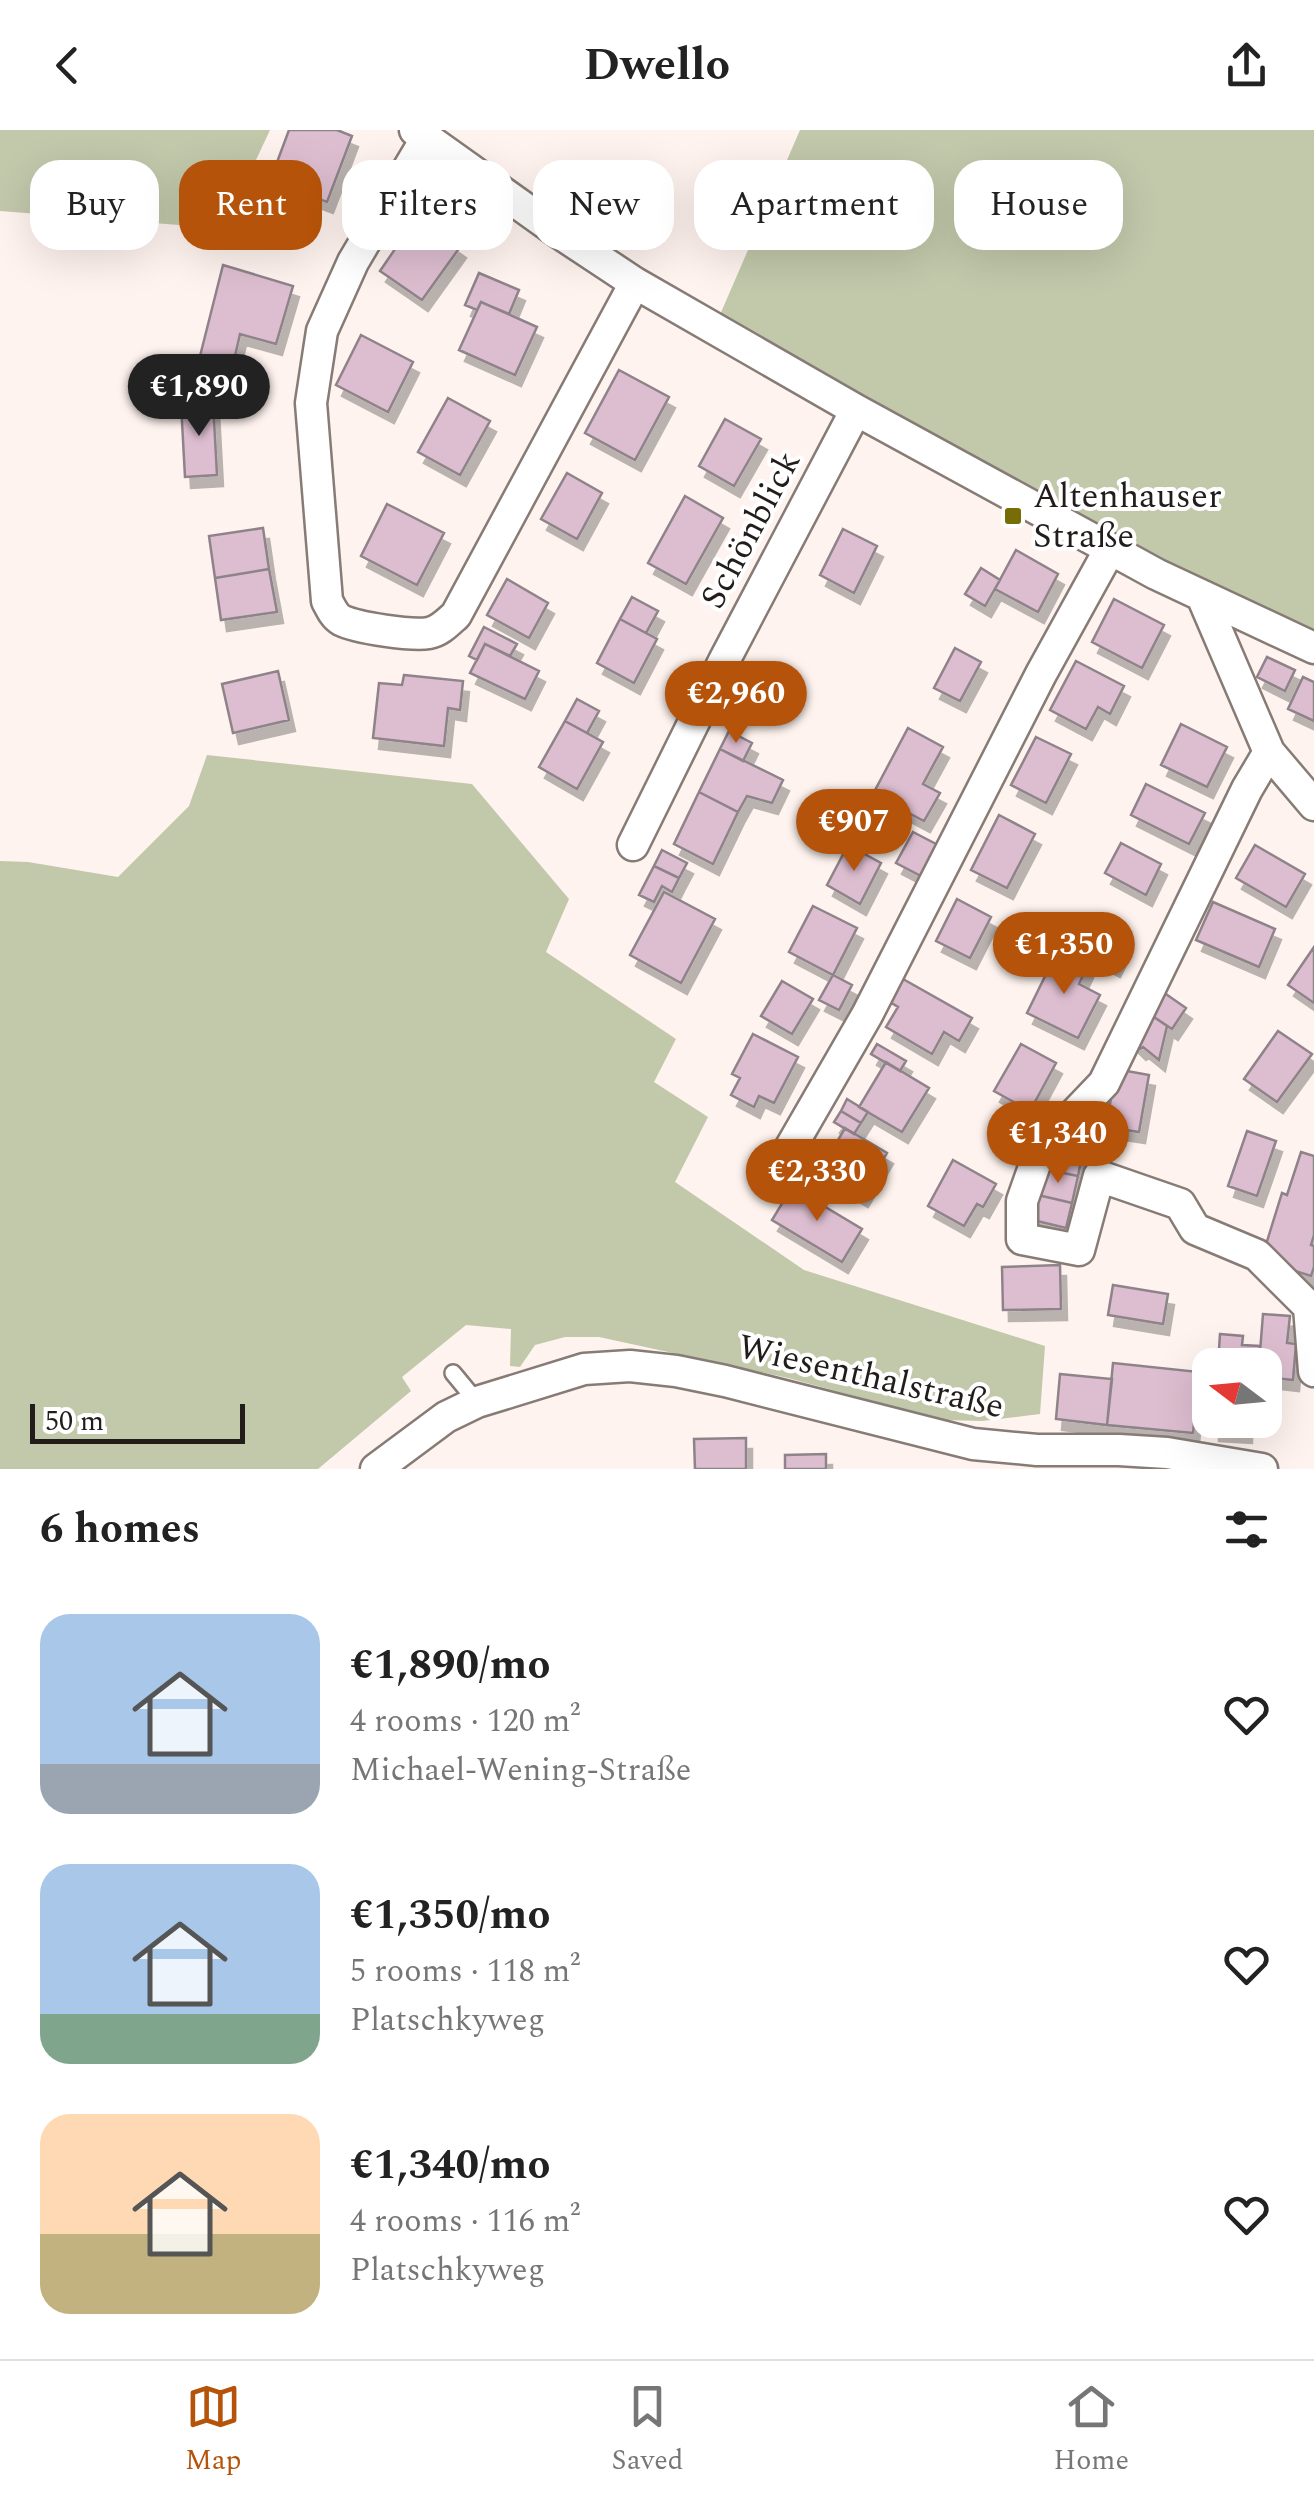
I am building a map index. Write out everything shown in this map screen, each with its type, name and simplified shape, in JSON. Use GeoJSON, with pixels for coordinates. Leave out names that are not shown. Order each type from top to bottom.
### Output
{"type":"FeatureCollection","features":[{"type":"Feature","properties":{"kind":"street"},"geometry":{"type":"LineString","coordinates":[[635,283],[456,615],[444,627],[429,633],[393,632],[343,622],[335,616],[327,601],[311,403],[322,330],[420,134],[635,283],[1110,549],[1314,648]]}},
{"type":"Feature","properties":{"kind":"street","name":"Schönblick"},"geometry":{"type":"LineString","coordinates":[[632,846],[856,410]]}},
{"type":"Feature","properties":{"kind":"street"},"geometry":{"type":"LineString","coordinates":[[781,1164],[868,1016],[1005,744],[1110,549]]}},
{"type":"Feature","properties":{"kind":"street"},"geometry":{"type":"LineString","coordinates":[[1202,596],[1269,752],[1314,805]]}},
{"type":"Feature","properties":{"kind":"street"},"geometry":{"type":"LineString","coordinates":[[1269,752],[1247,789],[1104,1083],[1040,1150],[1022,1201],[1022,1239],[1079,1250],[1099,1176],[1180,1204],[1195,1229],[1256,1255],[1312,1305],[1314,1370]]}},
{"type":"Feature","properties":{"kind":"street","name":"Wiesenthalstraße"},"geometry":{"type":"LineString","coordinates":[[376,1469],[446,1416],[478,1402],[596,1367],[630,1366],[725,1381],[973,1444],[1037,1450],[1168,1453],[1262,1469]]}},
{"type":"Feature","properties":{"kind":"lane"},"geometry":{"type":"LineString","coordinates":[[453,1373],[478,1402]]}},
{"type":"Feature","properties":{"kind":"green space"},"geometry":{"type":"Polygon","coordinates":[[[0,130],[270,130],[256,160],[179,160],[179,225],[159,223],[159,160],[30,160],[30,213],[0,211],[0,130]]]}},
{"type":"Feature","properties":{"kind":"green space"},"geometry":{"type":"Polygon","coordinates":[[[800,130],[1314,130],[1314,634],[1184,572],[719,317],[748,250],[934,250],[934,160],[787,160],[800,130]]]}},
{"type":"Feature","properties":{"kind":"green space"},"geometry":{"type":"Polygon","coordinates":[[[207,755],[472,784],[569,899],[546,952],[676,1039],[654,1082],[708,1117],[675,1182],[804,1270],[1045,1346],[1040,1414],[982,1421],[943,1420],[788,1378],[599,1337],[565,1337],[535,1345],[520,1367],[510,1366],[511,1329],[466,1325],[402,1377],[411,1391],[318,1469],[0,1469],[0,861],[118,877],[189,806],[207,755]]]}},
{"type":"Feature","properties":{"kind":"water"},"geometry":{"type":"Polygon","coordinates":[[[824,797],[841,805],[826,841],[808,833],[824,797]]]}},
{"type":"Feature","properties":{"kind":"building"},"geometry":{"type":"Polygon","coordinates":[[[289,130],[337,130],[352,136],[327,202],[322,200],[322,160],[278,160],[289,130]]]}},
{"type":"Feature","properties":{"kind":"building"},"geometry":{"type":"Polygon","coordinates":[[[394,250],[458,250],[422,300],[380,271],[394,250]]]}},
{"type":"Feature","properties":{"kind":"building"},"geometry":{"type":"Polygon","coordinates":[[[223,265],[293,286],[276,344],[240,334],[232,369],[199,360],[223,265]]]}},
{"type":"Feature","properties":{"kind":"building"},"geometry":{"type":"Polygon","coordinates":[[[479,273],[519,290],[509,314],[481,302],[477,310],[465,305],[479,273]]]}},
{"type":"Feature","properties":{"kind":"building"},"geometry":{"type":"Polygon","coordinates":[[[481,302],[537,327],[515,375],[459,350],[481,302]]]}},
{"type":"Feature","properties":{"kind":"building"},"geometry":{"type":"Polygon","coordinates":[[[361,335],[413,362],[388,412],[336,385],[361,335]]]}},
{"type":"Feature","properties":{"kind":"building"},"geometry":{"type":"Polygon","coordinates":[[[619,370],[669,397],[635,460],[585,433],[619,370]]]}},
{"type":"Feature","properties":{"kind":"building"},"geometry":{"type":"Polygon","coordinates":[[[448,398],[490,421],[460,475],[418,452],[448,398]]]}},
{"type":"Feature","properties":{"kind":"building"},"geometry":{"type":"Polygon","coordinates":[[[213,402],[217,475],[185,477],[181,403],[213,402]]]}},
{"type":"Feature","properties":{"kind":"building"},"geometry":{"type":"Polygon","coordinates":[[[725,419],[761,439],[734,486],[699,466],[725,419]]]}},
{"type":"Feature","properties":{"kind":"building"},"geometry":{"type":"Polygon","coordinates":[[[567,473],[602,493],[577,539],[541,519],[567,473]]]}},
{"type":"Feature","properties":{"kind":"building"},"geometry":{"type":"Polygon","coordinates":[[[685,496],[723,518],[686,584],[648,563],[685,496]]]}},
{"type":"Feature","properties":{"kind":"building"},"geometry":{"type":"Polygon","coordinates":[[[387,504],[444,533],[417,585],[361,556],[387,504]]]}},
{"type":"Feature","properties":{"kind":"building"},"geometry":{"type":"Polygon","coordinates":[[[263,528],[269,569],[215,578],[209,536],[263,528]]]}},
{"type":"Feature","properties":{"kind":"building"},"geometry":{"type":"Polygon","coordinates":[[[843,529],[877,546],[854,593],[820,575],[843,529]]]}},
{"type":"Feature","properties":{"kind":"building"},"geometry":{"type":"Polygon","coordinates":[[[1016,550],[1058,574],[1038,612],[995,589],[1016,550]]]}},
{"type":"Feature","properties":{"kind":"building"},"geometry":{"type":"Polygon","coordinates":[[[981,568],[1000,580],[985,606],[965,594],[981,568]]]}},
{"type":"Feature","properties":{"kind":"building"},"geometry":{"type":"Polygon","coordinates":[[[269,569],[277,612],[221,620],[215,578],[269,569]]]}},
{"type":"Feature","properties":{"kind":"building"},"geometry":{"type":"Polygon","coordinates":[[[507,579],[548,603],[529,638],[487,615],[507,579]]]}},
{"type":"Feature","properties":{"kind":"building"},"geometry":{"type":"Polygon","coordinates":[[[632,597],[658,611],[646,633],[620,619],[632,597]]]}},
{"type":"Feature","properties":{"kind":"building"},"geometry":{"type":"Polygon","coordinates":[[[1114,599],[1164,625],[1142,668],[1092,642],[1114,599]]]}},
{"type":"Feature","properties":{"kind":"building"},"geometry":{"type":"Polygon","coordinates":[[[620,619],[657,639],[634,683],[597,663],[620,619]]]}},
{"type":"Feature","properties":{"kind":"building"},"geometry":{"type":"Polygon","coordinates":[[[484,627],[517,644],[510,656],[485,644],[477,660],[469,656],[484,627]]]}},
{"type":"Feature","properties":{"kind":"building"},"geometry":{"type":"Polygon","coordinates":[[[485,644],[539,671],[525,699],[470,673],[485,644]]]}},
{"type":"Feature","properties":{"kind":"building"},"geometry":{"type":"Polygon","coordinates":[[[955,648],[981,662],[960,701],[934,688],[955,648]]]}},
{"type":"Feature","properties":{"kind":"building"},"geometry":{"type":"Polygon","coordinates":[[[1267,657],[1295,670],[1285,691],[1257,677],[1267,657]]]}},
{"type":"Feature","properties":{"kind":"building"},"geometry":{"type":"Polygon","coordinates":[[[1076,661],[1124,686],[1110,714],[1098,707],[1086,729],[1050,710],[1076,661]]]}},
{"type":"Feature","properties":{"kind":"building"},"geometry":{"type":"Polygon","coordinates":[[[278,671],[289,720],[233,733],[222,684],[278,671]]]}},
{"type":"Feature","properties":{"kind":"building"},"geometry":{"type":"Polygon","coordinates":[[[404,675],[463,681],[460,710],[448,708],[444,746],[373,738],[379,683],[402,685],[404,675]]]}},
{"type":"Feature","properties":{"kind":"building"},"geometry":{"type":"Polygon","coordinates":[[[1303,677],[1314,682],[1314,721],[1288,709],[1303,677]]]}},
{"type":"Feature","properties":{"kind":"building"},"geometry":{"type":"Polygon","coordinates":[[[577,699],[599,711],[587,733],[565,721],[577,699]]]}},
{"type":"Feature","properties":{"kind":"building"},"geometry":{"type":"Polygon","coordinates":[[[565,721],[603,742],[577,789],[539,767],[565,721]]]}},
{"type":"Feature","properties":{"kind":"building"},"geometry":{"type":"Polygon","coordinates":[[[1181,724],[1227,747],[1207,787],[1161,765],[1181,724]]]}},
{"type":"Feature","properties":{"kind":"building"},"geometry":{"type":"Polygon","coordinates":[[[908,728],[943,747],[923,784],[940,793],[924,821],[873,794],[908,728]]]}},
{"type":"Feature","properties":{"kind":"building"},"geometry":{"type":"Polygon","coordinates":[[[729,731],[752,743],[743,761],[720,749],[729,731]]]}},
{"type":"Feature","properties":{"kind":"building"},"geometry":{"type":"Polygon","coordinates":[[[1036,737],[1071,754],[1046,803],[1011,785],[1036,737]]]}},
{"type":"Feature","properties":{"kind":"building"},"geometry":{"type":"Polygon","coordinates":[[[720,749],[783,780],[772,803],[747,796],[738,812],[699,792],[720,749]]]}},
{"type":"Feature","properties":{"kind":"building"},"geometry":{"type":"Polygon","coordinates":[[[1146,784],[1205,813],[1189,844],[1131,815],[1146,784]]]}},
{"type":"Feature","properties":{"kind":"building"},"geometry":{"type":"Polygon","coordinates":[[[699,792],[738,812],[713,864],[674,844],[699,792]]]}},
{"type":"Feature","properties":{"kind":"building"},"geometry":{"type":"Polygon","coordinates":[[[999,815],[1035,834],[1007,888],[971,870],[999,815]]]}},
{"type":"Feature","properties":{"kind":"building"},"geometry":{"type":"Polygon","coordinates":[[[913,832],[938,845],[921,876],[896,863],[913,832]]]}},
{"type":"Feature","properties":{"kind":"building"},"geometry":{"type":"Polygon","coordinates":[[[1121,843],[1161,864],[1146,895],[1105,873],[1121,843]]]}},
{"type":"Feature","properties":{"kind":"building"},"geometry":{"type":"Polygon","coordinates":[[[848,845],[881,863],[860,904],[827,885],[848,845]]]}},
{"type":"Feature","properties":{"kind":"building"},"geometry":{"type":"Polygon","coordinates":[[[1255,845],[1305,874],[1286,907],[1236,878],[1255,845]]]}},
{"type":"Feature","properties":{"kind":"building"},"geometry":{"type":"Polygon","coordinates":[[[662,850],[687,863],[679,878],[654,866],[662,850]]]}},
{"type":"Feature","properties":{"kind":"building"},"geometry":{"type":"Polygon","coordinates":[[[654,866],[679,878],[672,892],[662,886],[654,902],[639,895],[654,866]]]}},
{"type":"Feature","properties":{"kind":"building"},"geometry":{"type":"Polygon","coordinates":[[[664,892],[715,919],[681,983],[630,955],[664,892]]]}},
{"type":"Feature","properties":{"kind":"building"},"geometry":{"type":"Polygon","coordinates":[[[957,899],[991,917],[970,958],[936,941],[957,899]]]}},
{"type":"Feature","properties":{"kind":"building"},"geometry":{"type":"Polygon","coordinates":[[[1213,902],[1275,929],[1259,967],[1196,940],[1213,902]]]}},
{"type":"Feature","properties":{"kind":"building"},"geometry":{"type":"Polygon","coordinates":[[[813,906],[857,928],[833,975],[789,952],[813,906]]]}},
{"type":"Feature","properties":{"kind":"building"},"geometry":{"type":"Polygon","coordinates":[[[1084,920],[1126,942],[1114,966],[1072,943],[1084,920]]]}},
{"type":"Feature","properties":{"kind":"building"},"geometry":{"type":"Polygon","coordinates":[[[1314,947],[1314,1003],[1288,985],[1314,947]]]}},
{"type":"Feature","properties":{"kind":"building"},"geometry":{"type":"Polygon","coordinates":[[[1057,952],[1087,967],[1079,984],[1100,995],[1078,1038],[1027,1013],[1057,952]]]}},
{"type":"Feature","properties":{"kind":"building"},"geometry":{"type":"Polygon","coordinates":[[[833,975],[852,985],[839,1010],[819,1000],[833,975]]]}},
{"type":"Feature","properties":{"kind":"building"},"geometry":{"type":"Polygon","coordinates":[[[903,979],[972,1018],[959,1041],[944,1032],[932,1054],[886,1027],[898,1007],[890,1002],[903,979]]]}},
{"type":"Feature","properties":{"kind":"building"},"geometry":{"type":"Polygon","coordinates":[[[782,981],[813,999],[792,1034],[761,1016],[782,981]]]}},
{"type":"Feature","properties":{"kind":"building"},"geometry":{"type":"Polygon","coordinates":[[[1163,992],[1186,1008],[1172,1029],[1148,1013],[1163,992]]]}},
{"type":"Feature","properties":{"kind":"building"},"geometry":{"type":"Polygon","coordinates":[[[1148,1013],[1167,1026],[1159,1060],[1132,1041],[1148,1013]]]}},
{"type":"Feature","properties":{"kind":"building"},"geometry":{"type":"Polygon","coordinates":[[[1278,1031],[1312,1054],[1277,1102],[1244,1079],[1278,1031]]]}},
{"type":"Feature","properties":{"kind":"building"},"geometry":{"type":"Polygon","coordinates":[[[753,1034],[798,1057],[774,1103],[759,1096],[754,1107],[731,1095],[740,1078],[732,1074],[753,1034]]]}},
{"type":"Feature","properties":{"kind":"building"},"geometry":{"type":"Polygon","coordinates":[[[877,1044],[906,1061],[900,1071],[871,1054],[877,1044]]]}},
{"type":"Feature","properties":{"kind":"building"},"geometry":{"type":"Polygon","coordinates":[[[1021,1044],[1056,1063],[1030,1111],[994,1091],[1021,1044]]]}},
{"type":"Feature","properties":{"kind":"building"},"geometry":{"type":"Polygon","coordinates":[[[886,1062],[929,1088],[902,1132],[859,1107],[886,1062]]]}},
{"type":"Feature","properties":{"kind":"building"},"geometry":{"type":"Polygon","coordinates":[[[1116,1069],[1149,1075],[1139,1132],[1106,1127],[1116,1069]]]}},
{"type":"Feature","properties":{"kind":"building"},"geometry":{"type":"Polygon","coordinates":[[[847,1099],[868,1112],[861,1123],[841,1111],[847,1099]]]}},
{"type":"Feature","properties":{"kind":"building"},"geometry":{"type":"Polygon","coordinates":[[[841,1111],[861,1123],[854,1134],[834,1122],[841,1111]]]}},
{"type":"Feature","properties":{"kind":"building"},"geometry":{"type":"Polygon","coordinates":[[[845,1128],[887,1153],[862,1196],[820,1171],[845,1128]]]}},
{"type":"Feature","properties":{"kind":"building"},"geometry":{"type":"Polygon","coordinates":[[[1066,1130],[1086,1135],[1078,1176],[1044,1169],[1066,1130]]]}},
{"type":"Feature","properties":{"kind":"building"},"geometry":{"type":"Polygon","coordinates":[[[1247,1131],[1276,1141],[1257,1196],[1228,1186],[1247,1131]]]}},
{"type":"Feature","properties":{"kind":"building"},"geometry":{"type":"Polygon","coordinates":[[[1301,1152],[1314,1156],[1311,1276],[1273,1264],[1264,1251],[1282,1193],[1287,1195],[1301,1152]]]}},
{"type":"Feature","properties":{"kind":"building"},"geometry":{"type":"Polygon","coordinates":[[[953,1160],[996,1184],[983,1207],[977,1204],[964,1226],[928,1206],[953,1160]]]}},
{"type":"Feature","properties":{"kind":"building"},"geometry":{"type":"Polygon","coordinates":[[[809,1165],[834,1179],[827,1190],[803,1176],[809,1165]]]}},
{"type":"Feature","properties":{"kind":"building"},"geometry":{"type":"Polygon","coordinates":[[[1044,1169],[1078,1176],[1072,1203],[1038,1195],[1044,1169]]]}},
{"type":"Feature","properties":{"kind":"building"},"geometry":{"type":"Polygon","coordinates":[[[792,1187],[862,1229],[842,1262],[772,1220],[792,1187]]]}},
{"type":"Feature","properties":{"kind":"building"},"geometry":{"type":"Polygon","coordinates":[[[1038,1195],[1072,1203],[1066,1228],[1033,1220],[1038,1195]]]}},
{"type":"Feature","properties":{"kind":"building"},"geometry":{"type":"Polygon","coordinates":[[[1060,1265],[1061,1309],[1003,1310],[1002,1267],[1060,1265]]]}},
{"type":"Feature","properties":{"kind":"building"},"geometry":{"type":"Polygon","coordinates":[[[1113,1285],[1168,1294],[1163,1324],[1108,1315],[1113,1285]]]}},
{"type":"Feature","properties":{"kind":"building"},"geometry":{"type":"Polygon","coordinates":[[[1263,1314],[1290,1316],[1287,1343],[1296,1344],[1293,1380],[1282,1379],[1282,1348],[1260,1348],[1263,1314]]]}},
{"type":"Feature","properties":{"kind":"building"},"geometry":{"type":"Polygon","coordinates":[[[1220,1334],[1243,1336],[1242,1345],[1260,1346],[1260,1348],[1219,1348],[1220,1334]]]}},
{"type":"Feature","properties":{"kind":"building"},"geometry":{"type":"Polygon","coordinates":[[[1113,1363],[1192,1371],[1192,1433],[1107,1425],[1113,1363]]]}},
{"type":"Feature","properties":{"kind":"building"},"geometry":{"type":"Polygon","coordinates":[[[1060,1374],[1112,1379],[1107,1425],[1056,1419],[1060,1374]]]}},
{"type":"Feature","properties":{"kind":"building"},"geometry":{"type":"Polygon","coordinates":[[[746,1438],[746,1469],[695,1469],[694,1439],[746,1438]]]}},
{"type":"Feature","properties":{"kind":"building"},"geometry":{"type":"Polygon","coordinates":[[[826,1454],[826,1469],[785,1469],[785,1455],[826,1454]]]}},
{"type":"Feature","properties":{"kind":"place","name":"Altenhauser Straße"},"geometry":{"type":"Point","coordinates":[1013,516]}}]}
